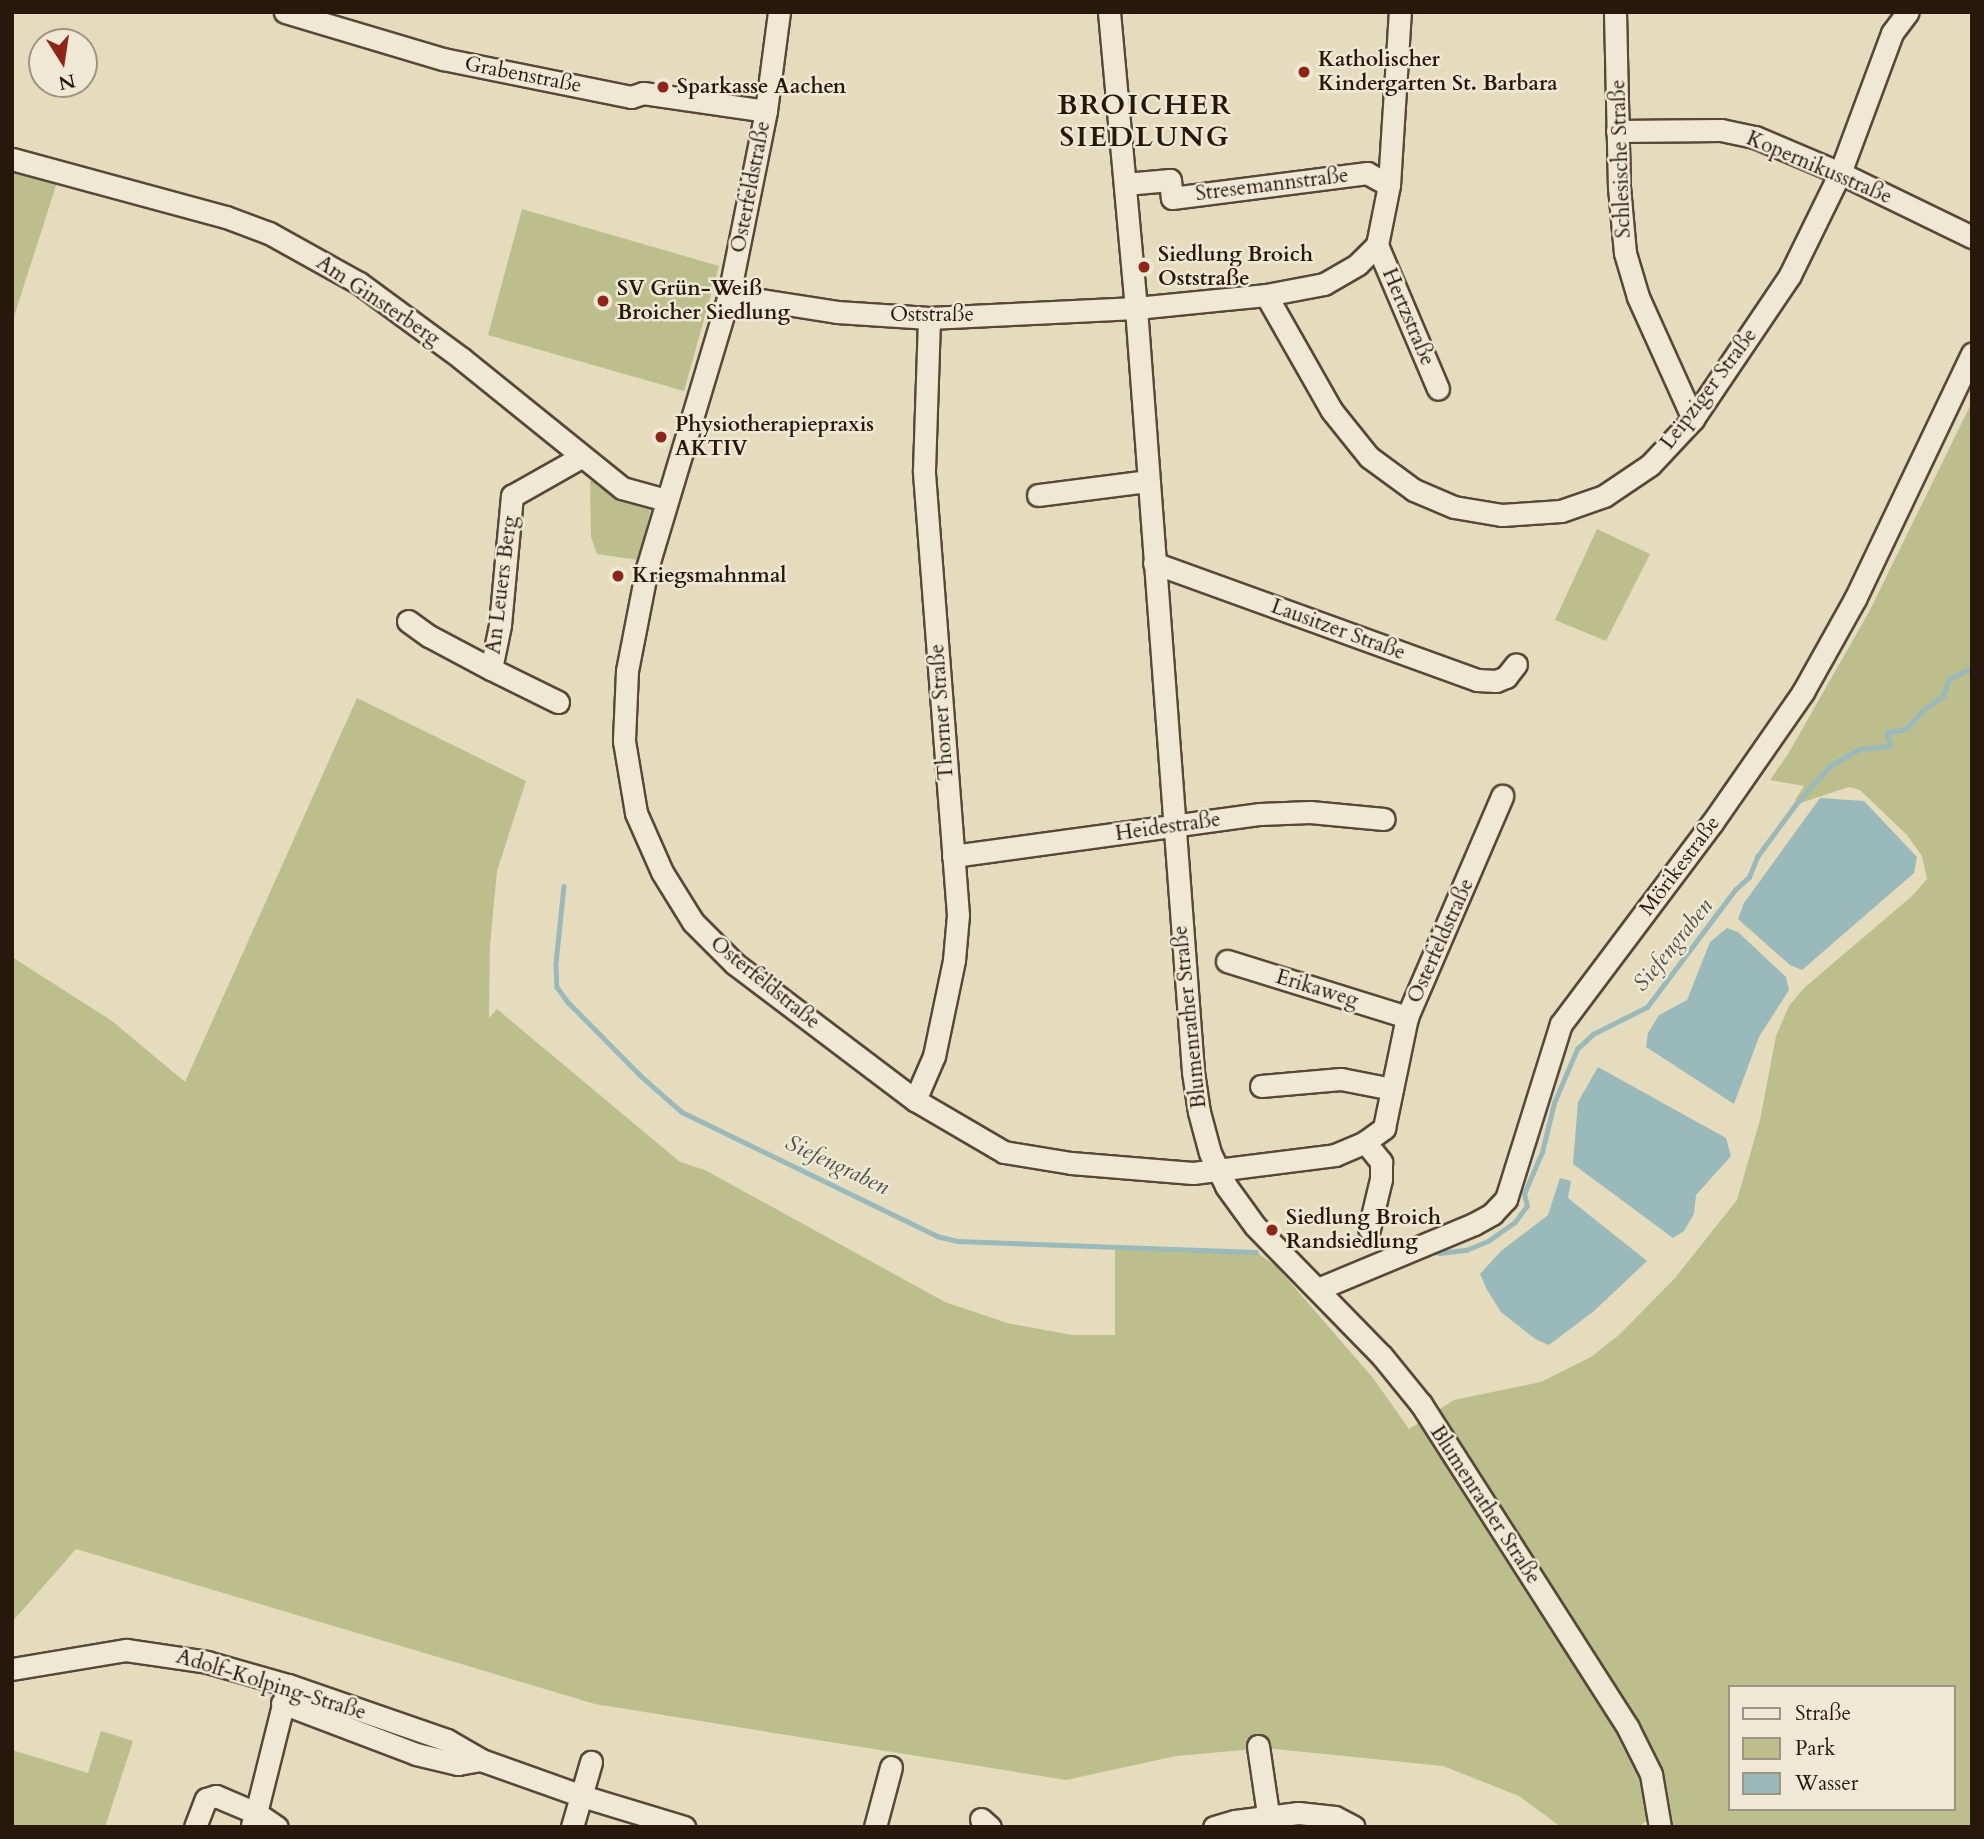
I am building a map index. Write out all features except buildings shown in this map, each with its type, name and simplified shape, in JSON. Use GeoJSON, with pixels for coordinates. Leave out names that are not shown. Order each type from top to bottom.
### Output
{"type":"FeatureCollection","features":[{"type":"Feature","properties":{"kind":"street","name":"Grabenstraße"},"geometry":{"type":"LineString","coordinates":[[285,12],[362,37],[470,65],[631,97],[643,93],[765,111]]}},
{"type":"Feature","properties":{"kind":"street","name":"Osterfeldstraße"},"geometry":{"type":"LineString","coordinates":[[779,12],[765,111],[729,295],[647,568],[627,671],[625,741],[636,813],[662,872],[693,922],[735,964],[915,1100],[1004,1152],[1071,1163],[1193,1173],[1335,1155],[1365,1142],[1384,1128],[1407,1017],[1502,796]]}},
{"type":"Feature","properties":{"kind":"street","name":"Blumenrather Straße"},"geometry":{"type":"LineString","coordinates":[[1110,12],[1136,308],[1172,826],[1193,1072],[1199,1112],[1217,1170],[1255,1226],[1382,1356],[1421,1404],[1629,1728],[1651,1774],[1660,1827]]}},
{"type":"Feature","properties":{"kind":"street"},"geometry":{"type":"LineString","coordinates":[[1377,245],[1389,184],[1400,12]]}},
{"type":"Feature","properties":{"kind":"street","name":"Schlesische Straße"},"geometry":{"type":"LineString","coordinates":[[1615,12],[1617,131],[1625,253],[1638,297],[1693,419]]}},
{"type":"Feature","properties":{"kind":"street","name":"Leipziger Straße"},"geometry":{"type":"LineString","coordinates":[[1266,295],[1332,411],[1369,457],[1414,490],[1454,507],[1502,515],[1561,511],[1604,496],[1650,466],[1693,419],[1790,275],[1840,173],[1892,33],[1902,14]]}},
{"type":"Feature","properties":{"kind":"street","name":"Kopernikusstraße"},"geometry":{"type":"LineString","coordinates":[[1617,131],[1721,130],[1755,137],[1840,173],[1972,237]]}},
{"type":"Feature","properties":{"kind":"street","name":"Am Ginsterberg"},"geometry":{"type":"LineString","coordinates":[[12,159],[226,217],[279,239],[359,283],[461,358],[622,488],[666,500]]}},
{"type":"Feature","properties":{"kind":"street","name":"Stresemannstraße"},"geometry":{"type":"LineString","coordinates":[[1125,184],[1170,180],[1172,198],[1367,173],[1389,184]]}},
{"type":"Feature","properties":{"kind":"street","name":"Oststraße"},"geometry":{"type":"LineString","coordinates":[[729,295],[837,312],[929,318],[1136,308],[1266,295],[1324,284],[1358,264],[1377,245]]}},
{"type":"Feature","properties":{"kind":"street","name":"Hertzstraße"},"geometry":{"type":"LineString","coordinates":[[1377,245],[1438,389]]}},
{"type":"Feature","properties":{"kind":"street","name":"Thorner Straße"},"geometry":{"type":"LineString","coordinates":[[915,1100],[934,1056],[954,960],[958,915],[924,470],[929,318]]}},
{"type":"Feature","properties":{"kind":"street","name":"Mörikestraße"},"geometry":{"type":"LineString","coordinates":[[1318,1289],[1474,1224],[1492,1214],[1506,1199],[1561,1024],[1712,823],[1803,692],[1855,599],[1972,354]]}},
{"type":"Feature","properties":{"kind":"street","name":"An Leuers Berg"},"geometry":{"type":"LineString","coordinates":[[491,668],[500,625],[512,496],[581,457]]}},
{"type":"Feature","properties":{"kind":"street"},"geometry":{"type":"LineString","coordinates":[[1038,495],[1148,481]]}},
{"type":"Feature","properties":{"kind":"street","name":"Lausitzer Straße"},"geometry":{"type":"LineString","coordinates":[[1154,564],[1477,680],[1496,681],[1506,677],[1517,664]]}},
{"type":"Feature","properties":{"kind":"street","name":"An Leuers Berg"},"geometry":{"type":"LineString","coordinates":[[408,621],[429,636],[558,702]]}},
{"type":"Feature","properties":{"kind":"street","name":"Heidestraße"},"geometry":{"type":"LineString","coordinates":[[953,856],[1261,814],[1310,812],[1384,819]]}},
{"type":"Feature","properties":{"kind":"street","name":"Erikaweg"},"geometry":{"type":"LineString","coordinates":[[1227,961],[1407,1017]]}},
{"type":"Feature","properties":{"kind":"street"},"geometry":{"type":"LineString","coordinates":[[1261,1086],[1341,1079],[1392,1089]]}},
{"type":"Feature","properties":{"kind":"street"},"geometry":{"type":"LineString","coordinates":[[1365,1142],[1381,1162],[1381,1179],[1369,1228]]}},
{"type":"Feature","properties":{"kind":"street","name":"Adolf-Kolping-Straße"},"geometry":{"type":"LineString","coordinates":[[12,1669],[110,1651],[142,1650],[207,1662],[285,1694],[447,1740],[481,1760],[582,1796],[684,1827]]}},
{"type":"Feature","properties":{"kind":"street"},"geometry":{"type":"LineString","coordinates":[[254,1820],[285,1694]]}},
{"type":"Feature","properties":{"kind":"street"},"geometry":{"type":"LineString","coordinates":[[1258,1746],[1269,1821]]}},
{"type":"Feature","properties":{"kind":"street"},"geometry":{"type":"LineString","coordinates":[[572,1827],[591,1762]]}},
{"type":"Feature","properties":{"kind":"street"},"geometry":{"type":"LineString","coordinates":[[875,1827],[891,1767]]}},
{"type":"Feature","properties":{"kind":"street"},"geometry":{"type":"LineString","coordinates":[[195,1827],[206,1799],[216,1796],[254,1820],[277,1827]]}},
{"type":"Feature","properties":{"kind":"street"},"geometry":{"type":"LineString","coordinates":[[1214,1827],[1269,1821],[1298,1813],[1342,1824]]}},
{"type":"Feature","properties":{"kind":"green space"},"geometry":{"type":"Polygon","coordinates":[[[12,164],[59,176],[12,323],[12,164]]]}},
{"type":"Feature","properties":{"kind":"green space","name":"SV Grün-Weiß Broicher Siedlung"},"geometry":{"type":"Polygon","coordinates":[[[522,209],[719,266],[684,391],[488,335],[522,209]]]}},
{"type":"Feature","properties":{"kind":"green space"},"geometry":{"type":"Polygon","coordinates":[[[1972,402],[1972,1827],[1671,1827],[1668,1802],[1639,1827],[1561,1827],[1519,1796],[1443,1766],[1266,1748],[1176,1756],[1066,1780],[595,1704],[76,1549],[12,1622],[12,957],[112,1021],[185,1082],[357,698],[526,781],[497,871],[490,945],[489,1018],[497,1009],[680,1162],[705,1170],[945,1302],[1007,1323],[1072,1335],[1115,1335],[1115,1249],[1253,1250],[1276,1266],[1373,1378],[1409,1429],[1454,1400],[1541,1382],[1591,1357],[1619,1335],[1675,1278],[1737,1200],[1760,1120],[1776,1036],[1789,1006],[1804,988],[1912,896],[1927,879],[1922,856],[1907,835],[1860,790],[1849,787],[1800,803],[1795,800],[1804,786],[1770,780],[1788,754],[1869,612],[1972,402]]]}},
{"type":"Feature","properties":{"kind":"green space"},"geometry":{"type":"Polygon","coordinates":[[[594,478],[651,509],[638,560],[597,554],[591,537],[590,482],[594,478]]]}},
{"type":"Feature","properties":{"kind":"green space"},"geometry":{"type":"Polygon","coordinates":[[[1597,529],[1650,554],[1606,641],[1555,620],[1597,529]]]}},
{"type":"Feature","properties":{"kind":"green space"},"geometry":{"type":"Polygon","coordinates":[[[101,1731],[133,1741],[105,1827],[12,1827],[12,1750],[88,1773],[101,1731]]]}},
{"type":"Feature","properties":{"kind":"water"},"geometry":{"type":"Polygon","coordinates":[[[1820,798],[1864,801],[1917,857],[1914,873],[1802,970],[1790,965],[1738,919],[1744,903],[1820,798]]]}},
{"type":"Feature","properties":{"kind":"water"},"geometry":{"type":"Polygon","coordinates":[[[1727,928],[1738,932],[1786,977],[1789,990],[1759,1037],[1734,1104],[1646,1047],[1648,1033],[1659,1015],[1687,1000],[1710,942],[1727,928]]]}},
{"type":"Feature","properties":{"kind":"water"},"geometry":{"type":"Polygon","coordinates":[[[1598,1067],[1726,1138],[1731,1156],[1696,1195],[1694,1214],[1684,1231],[1673,1238],[1573,1164],[1578,1102],[1598,1067]]]}},
{"type":"Feature","properties":{"kind":"water"},"geometry":{"type":"Polygon","coordinates":[[[1560,1178],[1571,1181],[1568,1198],[1647,1261],[1594,1311],[1549,1345],[1535,1339],[1501,1312],[1480,1274],[1501,1251],[1548,1215],[1560,1178]]]}},
{"type":"Feature","properties":{"kind":"waterway","name":"Siefengraben"},"geometry":{"type":"LineString","coordinates":[[1430,1250],[1440,1253],[1466,1250],[1488,1241],[1514,1223],[1527,1206],[1524,1194],[1542,1152],[1554,1103],[1577,1049],[1593,1034],[1647,1007],[1735,890],[1749,877],[1757,857],[1796,804],[1830,766],[1859,749],[1890,746],[1887,732],[1906,729],[1923,710],[1943,696],[1949,679],[1972,668]]}},
{"type":"Feature","properties":{"kind":"waterway","name":"Siefengraben"},"geometry":{"type":"LineString","coordinates":[[564,886],[556,964],[557,987],[568,1002],[642,1077],[682,1112],[937,1236],[957,1241],[1256,1252]]}},
{"type":"Feature","properties":{"kind":"place","name":"Katholischer Kindergarten St. Barbara"},"geometry":{"type":"Point","coordinates":[1304,72]}},
{"type":"Feature","properties":{"kind":"place","name":"Sparkasse Aachen"},"geometry":{"type":"Point","coordinates":[663,87]}},
{"type":"Feature","properties":{"kind":"place","name":"Siedlung Broich Oststraße"},"geometry":{"type":"Point","coordinates":[1144,267]}},
{"type":"Feature","properties":{"kind":"place","name":"SV Grün-Weiß Broicher Siedlung"},"geometry":{"type":"Point","coordinates":[603,301]}},
{"type":"Feature","properties":{"kind":"place","name":"Physiotherapiepraxis AKTIV"},"geometry":{"type":"Point","coordinates":[661,437]}},
{"type":"Feature","properties":{"kind":"place","name":"Kriegsmahnmal"},"geometry":{"type":"Point","coordinates":[618,576]}},
{"type":"Feature","properties":{"kind":"place","name":"Siedlung Broich Randsiedlung"},"geometry":{"type":"Point","coordinates":[1272,1230]}},
{"type":"Feature","properties":{"kind":"district","name":"BROICHER SIEDLUNG"},"geometry":{"type":"Point","coordinates":[1145,121]}}]}
